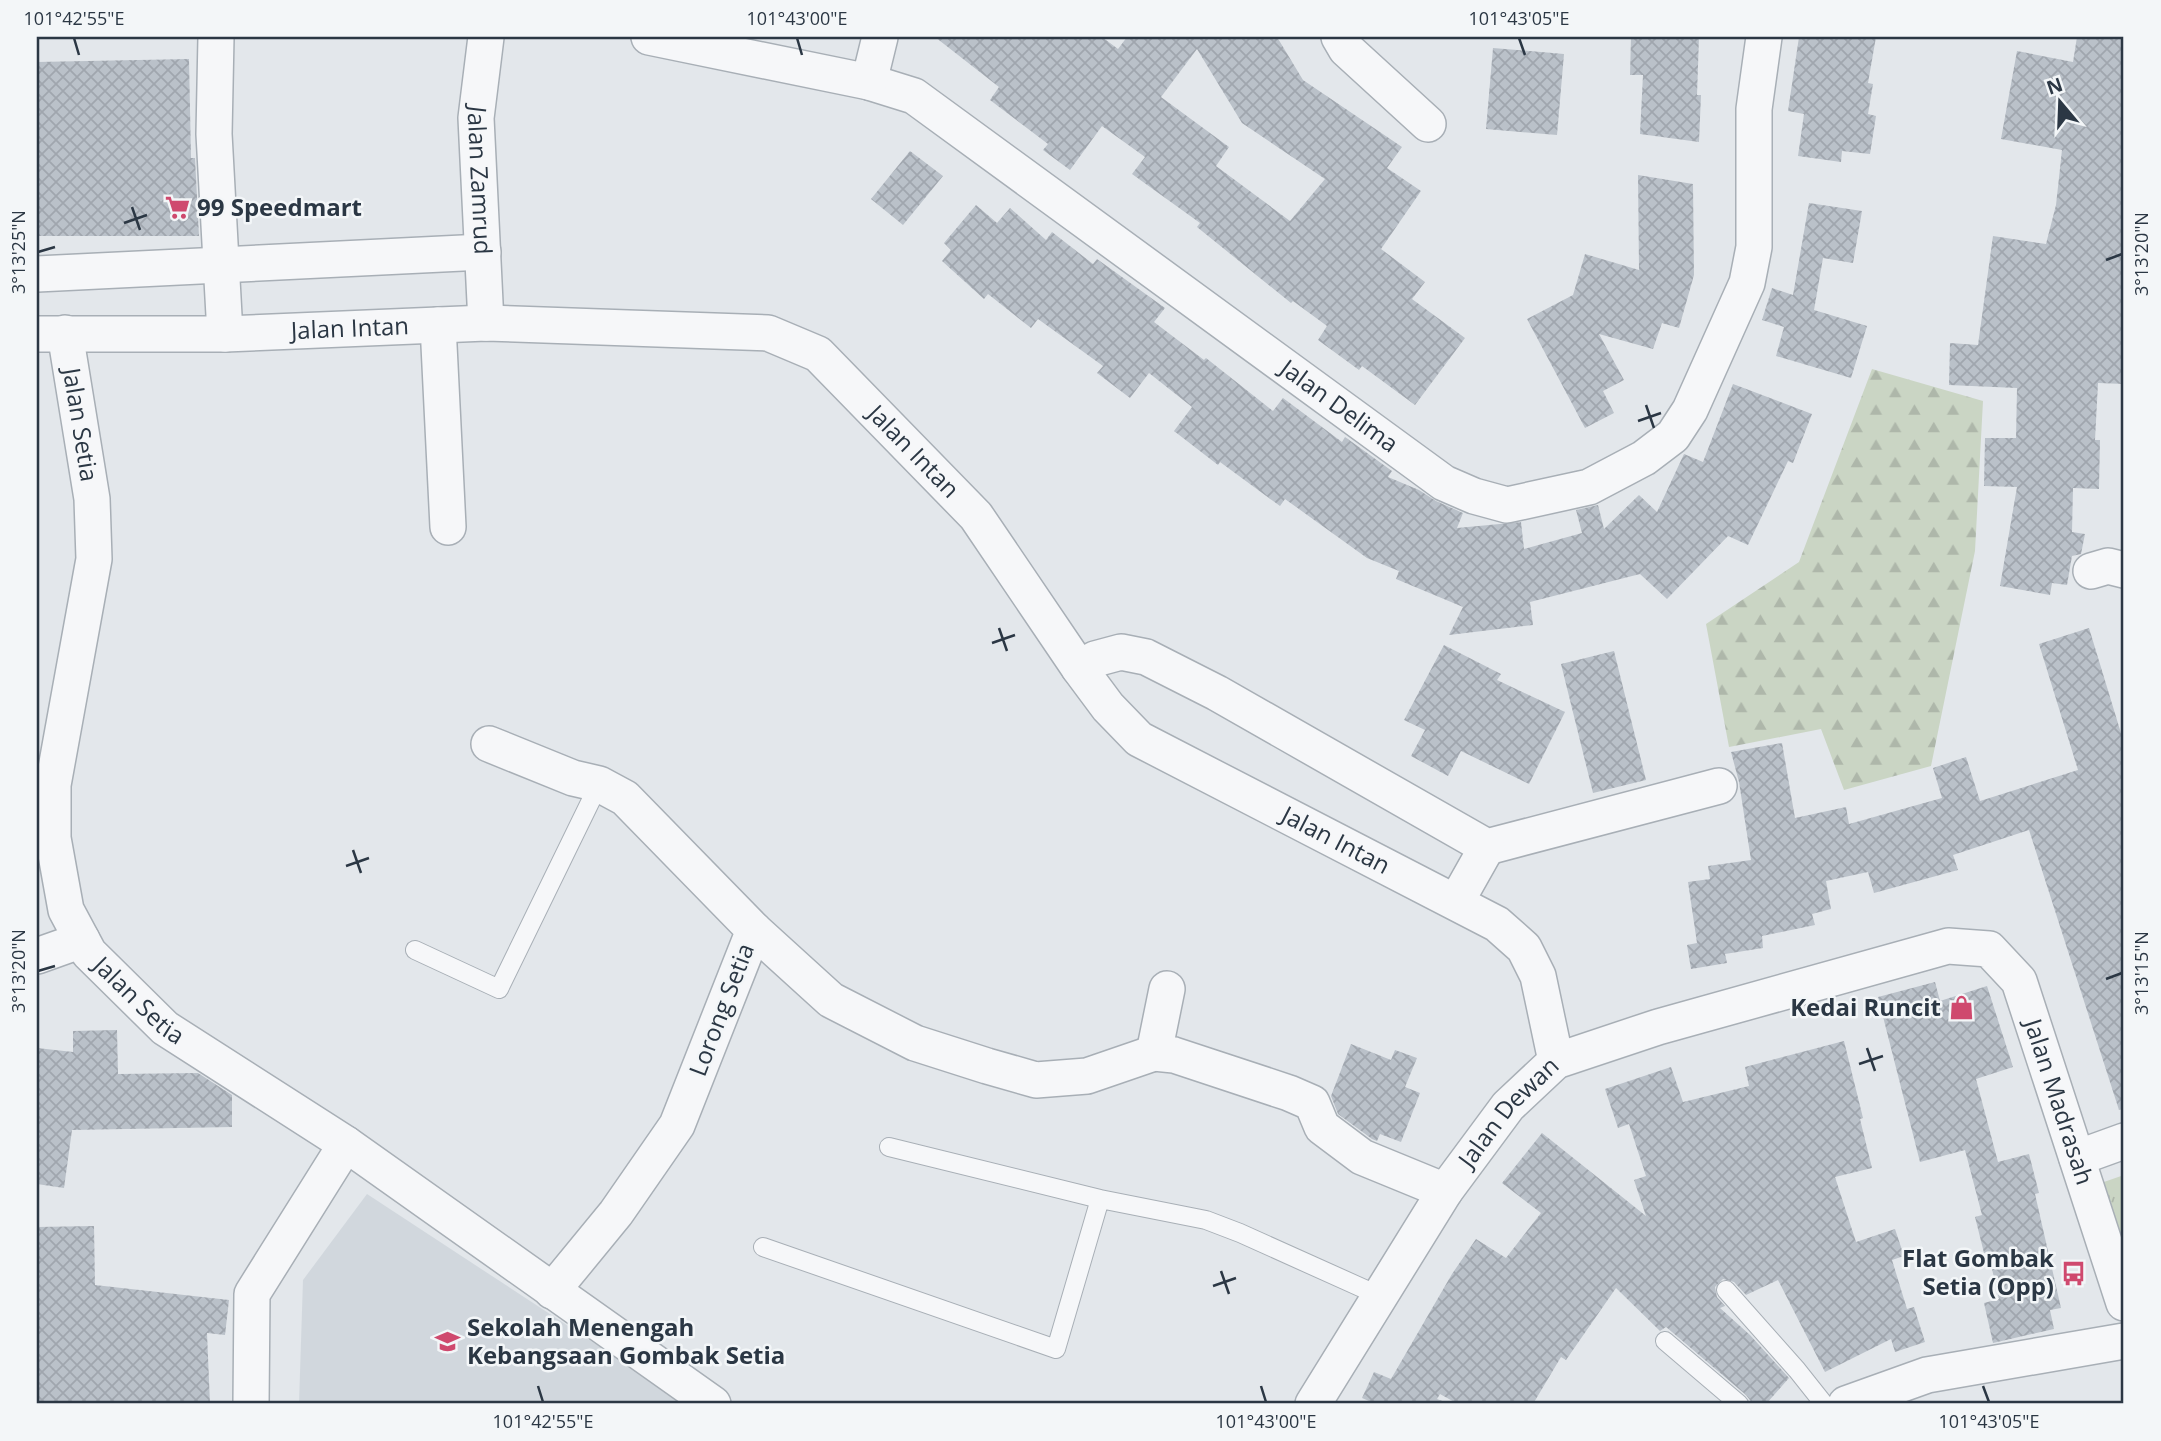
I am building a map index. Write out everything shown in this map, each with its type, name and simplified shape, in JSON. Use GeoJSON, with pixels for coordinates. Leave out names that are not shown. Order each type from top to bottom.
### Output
{"type":"FeatureCollection","features":[{"type":"Feature","properties":{"kind":"street"},"geometry":{"type":"LineString","coordinates":[[216,37],[214,134],[225,334]]}},
{"type":"Feature","properties":{"kind":"street","name":"Jalan Zamrud"},"geometry":{"type":"LineString","coordinates":[[486,37],[476,118],[486,323]]}},
{"type":"Feature","properties":{"kind":"street","name":"Jalan Delima"},"geometry":{"type":"LineString","coordinates":[[649,37],[869,82],[914,96],[1444,483],[1474,496],[1507,505],[1588,486],[1653,450],[1672,436],[1690,410],[1747,283],[1754,247],[1754,109],[1765,37]]}},
{"type":"Feature","properties":{"kind":"street"},"geometry":{"type":"LineString","coordinates":[[869,82],[880,37]]}},
{"type":"Feature","properties":{"kind":"street"},"geometry":{"type":"LineString","coordinates":[[1339,37],[1346,49],[1428,124]]}},
{"type":"Feature","properties":{"kind":"street"},"geometry":{"type":"LineString","coordinates":[[37,274],[483,252]]}},
{"type":"Feature","properties":{"kind":"street","name":"Jalan Intan"},"geometry":{"type":"LineString","coordinates":[[51,334],[225,334],[486,323],[768,333],[818,354],[976,516],[1108,708],[1139,739],[1497,924],[1524,948],[1538,976],[1556,1061]]}},
{"type":"Feature","properties":{"kind":"street"},"geometry":{"type":"LineString","coordinates":[[438,325],[448,527]]}},
{"type":"Feature","properties":{"kind":"street","name":"Jalan Setia"},"geometry":{"type":"LineString","coordinates":[[51,334],[92,499],[94,559],[53,785],[53,838],[66,910],[89,953],[165,1028],[346,1144],[713,1404]]}},
{"type":"Feature","properties":{"kind":"street"},"geometry":{"type":"LineString","coordinates":[[1079,668],[1095,659],[1121,652],[1146,657],[1217,694],[1487,847],[1719,786]]}},
{"type":"Feature","properties":{"kind":"street","name":"Lorong Setia"},"geometry":{"type":"LineString","coordinates":[[489,744],[573,778],[598,784],[625,799],[754,930],[677,1125],[616,1213],[552,1291]]}},
{"type":"Feature","properties":{"kind":"street"},"geometry":{"type":"LineString","coordinates":[[1456,902],[1487,847]]}},
{"type":"Feature","properties":{"kind":"street"},"geometry":{"type":"LineString","coordinates":[[754,930],[831,1000],[915,1043],[1036,1080],[1087,1076],[1154,1053],[1174,1055],[1312,1103],[1322,1127],[1362,1157],[1445,1191]]}},
{"type":"Feature","properties":{"kind":"street"},"geometry":{"type":"LineString","coordinates":[[37,956],[82,940]]}},
{"type":"Feature","properties":{"kind":"street","name":"Jalan Dewan"},"geometry":{"type":"LineString","coordinates":[[1312,1404],[1445,1191],[1508,1106],[1556,1061],[1658,1027],[1948,946]]}},
{"type":"Feature","properties":{"kind":"street","name":"Jalan Madrasah"},"geometry":{"type":"LineString","coordinates":[[1948,946],[1989,949],[2019,981],[2124,1303]]}},
{"type":"Feature","properties":{"kind":"street"},"geometry":{"type":"LineString","coordinates":[[1154,1053],[1167,989]]}},
{"type":"Feature","properties":{"kind":"street"},"geometry":{"type":"LineString","coordinates":[[2077,1158],[2124,1142]]}},
{"type":"Feature","properties":{"kind":"street"},"geometry":{"type":"LineString","coordinates":[[251,1404],[252,1294],[346,1144]]}},
{"type":"Feature","properties":{"kind":"street"},"geometry":{"type":"LineString","coordinates":[[1846,1404],[1927,1376],[2124,1341]]}},
{"type":"Feature","properties":{"kind":"lane"},"geometry":{"type":"LineString","coordinates":[[415,950],[499,989],[598,784]]}},
{"type":"Feature","properties":{"kind":"lane"},"geometry":{"type":"LineString","coordinates":[[890,1147],[1101,1199],[1206,1220],[1380,1296]]}},
{"type":"Feature","properties":{"kind":"lane"},"geometry":{"type":"LineString","coordinates":[[763,1247],[1056,1349],[1101,1199]]}},
{"type":"Feature","properties":{"kind":"lane"},"geometry":{"type":"LineString","coordinates":[[1726,1290],[1824,1404]]}},
{"type":"Feature","properties":{"kind":"lane"},"geometry":{"type":"LineString","coordinates":[[1665,1341],[1739,1404]]}},
{"type":"Feature","properties":{"kind":"shaded area","name":"Sekolah Menengah Kebangsaan Gombak Setia"},"geometry":{"type":"Polygon","coordinates":[[[367,1194],[687,1404],[299,1404],[303,1280],[367,1194]]]}},
{"type":"Feature","properties":{"kind":"green space"},"geometry":{"type":"Polygon","coordinates":[[[1872,369],[1983,401],[1975,551],[1931,766],[1844,790],[1821,729],[1729,747],[1706,624],[1799,562],[1872,369]]]}},
{"type":"Feature","properties":{"kind":"green space"},"geometry":{"type":"Polygon","coordinates":[[[2124,1175],[2124,1259],[2101,1183],[2124,1175]]]}},
{"type":"Feature","properties":{"kind":"building"},"geometry":{"type":"Polygon","coordinates":[[[935,37],[1102,37],[1118,49],[1127,37],[1277,37],[1303,80],[1402,147],[1387,168],[1421,191],[1381,249],[1425,282],[1412,299],[1465,338],[1415,405],[1362,366],[1359,370],[1318,340],[1327,326],[1293,301],[1291,303],[1197,227],[1200,223],[1132,174],[1145,157],[1102,126],[1070,170],[1043,150],[1048,144],[990,100],[999,87],[935,37]],[[1197,49],[1161,97],[1229,147],[1216,166],[1290,221],[1325,179],[1242,123],[1197,49]]]}},
{"type":"Feature","properties":{"kind":"building"},"geometry":{"type":"Polygon","coordinates":[[[1631,37],[1699,37],[1699,142],[1640,134],[1643,75],[1630,75],[1631,37]]]}},
{"type":"Feature","properties":{"kind":"building"},"geometry":{"type":"Polygon","coordinates":[[[1799,37],[1876,37],[1868,83],[1873,84],[1868,114],[1876,116],[1870,154],[1842,151],[1841,162],[1798,156],[1804,114],[1788,111],[1799,37]]]}},
{"type":"Feature","properties":{"kind":"building"},"geometry":{"type":"Polygon","coordinates":[[[2077,37],[2124,37],[2124,308],[2121,334],[2124,335],[2124,384],[2098,383],[2095,440],[2100,440],[2099,489],[2073,488],[2072,532],[2085,534],[2081,554],[2072,556],[2067,585],[2052,583],[2050,595],[2000,586],[2017,487],[1984,486],[1985,438],[2016,438],[2017,388],[1949,385],[1950,343],[1978,345],[1993,236],[2046,244],[2056,205],[2062,150],[2001,139],[2017,51],[2073,62],[2077,37]]]}},
{"type":"Feature","properties":{"kind":"building"},"geometry":{"type":"Polygon","coordinates":[[[1493,48],[1564,54],[1557,135],[1486,129],[1493,48]]]}},
{"type":"Feature","properties":{"kind":"building"},"geometry":{"type":"Polygon","coordinates":[[[189,59],[191,158],[195,158],[199,236],[37,236],[37,62],[189,59]]]}},
{"type":"Feature","properties":{"kind":"building"},"geometry":{"type":"Polygon","coordinates":[[[910,151],[943,176],[903,225],[871,199],[910,151]]]}},
{"type":"Feature","properties":{"kind":"building"},"geometry":{"type":"Polygon","coordinates":[[[1638,175],[1693,184],[1694,275],[1679,328],[1662,323],[1653,349],[1599,334],[1624,380],[1603,391],[1614,413],[1585,428],[1527,319],[1573,295],[1585,254],[1639,270],[1638,175]]]}},
{"type":"Feature","properties":{"kind":"building"},"geometry":{"type":"Polygon","coordinates":[[[1809,203],[1862,211],[1853,263],[1823,258],[1814,310],[1867,326],[1851,378],[1776,356],[1784,327],[1762,320],[1772,288],[1793,295],[1809,203]]]}},
{"type":"Feature","properties":{"kind":"building"},"geometry":{"type":"Polygon","coordinates":[[[976,205],[997,223],[1010,208],[1046,240],[1052,232],[1093,264],[1097,259],[1165,308],[1154,322],[1204,360],[1206,358],[1273,411],[1283,398],[1342,442],[1345,437],[1392,471],[1388,477],[1463,513],[1457,528],[1521,522],[1524,549],[1582,533],[1576,510],[1598,505],[1604,529],[1639,495],[1657,512],[1684,454],[1703,462],[1733,384],[1812,414],[1793,463],[1788,461],[1748,545],[1728,536],[1667,599],[1640,574],[1530,602],[1533,625],[1449,635],[1463,607],[1396,579],[1399,571],[1367,558],[1285,499],[1280,506],[1220,462],[1218,465],[1174,431],[1192,407],[1149,373],[1130,398],[1097,373],[1103,366],[1038,319],[1031,328],[988,294],[984,299],[942,261],[951,250],[944,243],[976,205]]]}},
{"type":"Feature","properties":{"kind":"building"},"geometry":{"type":"Polygon","coordinates":[[[2089,628],[2124,743],[2124,1109],[2119,1110],[2029,830],[1953,855],[1958,870],[1874,893],[1868,872],[1826,881],[1831,909],[1812,914],[1815,925],[1762,936],[1763,948],[1725,954],[1727,963],[1691,969],[1687,945],[1697,943],[1688,882],[1710,879],[1708,866],[1751,860],[1739,782],[1731,752],[1782,743],[1795,818],[1846,807],[1849,824],[1942,798],[1933,768],[1966,757],[1980,801],[2078,770],[2039,644],[2089,628]]]}},
{"type":"Feature","properties":{"kind":"building"},"geometry":{"type":"Polygon","coordinates":[[[1444,645],[1501,674],[1497,680],[1565,712],[1529,784],[1461,751],[1448,776],[1411,756],[1425,730],[1404,720],[1444,645]]]}},
{"type":"Feature","properties":{"kind":"building"},"geometry":{"type":"Polygon","coordinates":[[[1614,651],[1646,780],[1593,793],[1561,664],[1614,651]]]}},
{"type":"Feature","properties":{"kind":"building"},"geometry":{"type":"Polygon","coordinates":[[[1935,982],[1940,1001],[1987,986],[2013,1067],[1976,1079],[1998,1162],[2029,1154],[2039,1193],[2035,1194],[2061,1308],[2050,1310],[2054,1329],[1993,1343],[1984,1303],[1999,1299],[1988,1252],[1984,1253],[1975,1217],[1982,1215],[1965,1150],[1920,1162],[1878,997],[1935,982]]]}},
{"type":"Feature","properties":{"kind":"building"},"geometry":{"type":"Polygon","coordinates":[[[117,1030],[118,1074],[198,1073],[232,1095],[232,1127],[72,1130],[64,1188],[37,1184],[37,1048],[73,1052],[73,1031],[117,1030]]]}},
{"type":"Feature","properties":{"kind":"building"},"geometry":{"type":"Polygon","coordinates":[[[1844,1041],[1872,1168],[1835,1177],[1856,1242],[1895,1229],[1904,1256],[1892,1260],[1907,1309],[1914,1307],[1925,1342],[1895,1352],[1891,1339],[1825,1372],[1778,1280],[1746,1295],[1734,1282],[1723,1279],[1715,1287],[1717,1297],[1725,1306],[1720,1308],[1750,1335],[1789,1378],[1766,1404],[1753,1404],[1746,1395],[1666,1327],[1660,1331],[1616,1288],[1566,1360],[1561,1357],[1533,1404],[1458,1404],[1440,1394],[1437,1399],[1450,1404],[1376,1404],[1362,1398],[1374,1372],[1391,1379],[1452,1274],[1476,1239],[1506,1258],[1541,1213],[1502,1183],[1542,1133],[1646,1216],[1634,1180],[1646,1176],[1629,1124],[1618,1128],[1605,1089],[1671,1067],[1683,1102],[1749,1086],[1745,1067],[1844,1041]]]}},
{"type":"Feature","properties":{"kind":"building"},"geometry":{"type":"Polygon","coordinates":[[[1351,1044],[1391,1060],[1395,1050],[1417,1058],[1405,1087],[1420,1093],[1401,1142],[1380,1134],[1377,1141],[1372,1139],[1338,1114],[1331,1096],[1351,1044]]]}},
{"type":"Feature","properties":{"kind":"building"},"geometry":{"type":"Polygon","coordinates":[[[94,1226],[95,1285],[229,1300],[225,1335],[207,1333],[210,1404],[37,1404],[37,1227],[94,1226]]]}},
{"type":"Feature","properties":{"kind":"place","name":"99 Speedmart"},"geometry":{"type":"Point","coordinates":[177,208]}},
{"type":"Feature","properties":{"kind":"place","name":"Kedai Runcit"},"geometry":{"type":"Point","coordinates":[1961,1008]}},
{"type":"Feature","properties":{"kind":"place","name":"Flat Gombak Setia (Opp)"},"geometry":{"type":"Point","coordinates":[2074,1273]}},
{"type":"Feature","properties":{"kind":"place","name":"Sekolah Menengah Kebangsaan Gombak Setia"},"geometry":{"type":"Point","coordinates":[447,1342]}}]}
